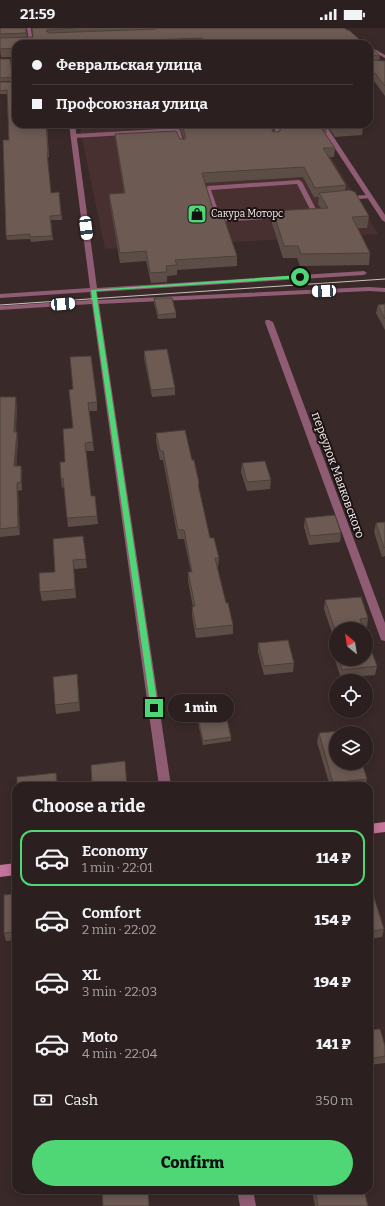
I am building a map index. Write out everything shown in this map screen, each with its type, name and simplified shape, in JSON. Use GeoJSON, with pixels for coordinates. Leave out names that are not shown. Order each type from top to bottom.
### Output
{"type":"FeatureCollection","features":[{"type":"Feature","properties":{"kind":"main road"},"geometry":{"type":"LineString","coordinates":[[373,828],[385,827]]}},
{"type":"Feature","properties":{"kind":"main road"},"geometry":{"type":"LineString","coordinates":[[0,871],[12,870]]}},
{"type":"Feature","properties":{"kind":"street"},"geometry":{"type":"LineString","coordinates":[[29,28],[31,40]]}},
{"type":"Feature","properties":{"kind":"street"},"geometry":{"type":"LineString","coordinates":[[373,50],[385,57]]}},
{"type":"Feature","properties":{"kind":"street"},"geometry":{"type":"LineString","coordinates":[[73,128],[95,302],[164,782]]}},
{"type":"Feature","properties":{"kind":"street"},"geometry":{"type":"LineString","coordinates":[[275,139],[278,128]]}},
{"type":"Feature","properties":{"kind":"street"},"geometry":{"type":"LineString","coordinates":[[325,128],[385,220]]}},
{"type":"Feature","properties":{"kind":"street"},"geometry":{"type":"LineString","coordinates":[[74,136],[177,130],[183,147]]}},
{"type":"Feature","properties":{"kind":"street"},"geometry":{"type":"LineString","coordinates":[[299,182],[308,201],[316,215],[219,221],[208,188],[299,182]]}},
{"type":"Feature","properties":{"kind":"street"},"geometry":{"type":"LineString","coordinates":[[339,199],[369,197]]}},
{"type":"Feature","properties":{"kind":"street"},"geometry":{"type":"LineString","coordinates":[[308,201],[316,200]]}},
{"type":"Feature","properties":{"kind":"street"},"geometry":{"type":"LineString","coordinates":[[0,296],[364,272]]}},
{"type":"Feature","properties":{"kind":"street"},"geometry":{"type":"LineString","coordinates":[[0,308],[362,289],[385,290]]}},
{"type":"Feature","properties":{"kind":"street","name":"переулок Маяковского"},"geometry":{"type":"LineString","coordinates":[[269,322],[385,637]]}},
{"type":"Feature","properties":{"kind":"street"},"geometry":{"type":"LineString","coordinates":[[246,1194],[248,1206]]}},
{"type":"Feature","properties":{"kind":"shaded area"},"geometry":{"type":"Polygon","coordinates":[[[80,128],[313,128],[378,234],[105,249],[80,128]]]}},
{"type":"Feature","properties":{"kind":"building"},"geometry":{"type":"Polygon","coordinates":[[[0,28],[26,28],[26,33],[0,34],[0,28]]]}},
{"type":"Feature","properties":{"kind":"building"},"geometry":{"type":"Polygon","coordinates":[[[32,28],[75,28],[46,31],[49,33],[156,28],[343,28],[350,31],[360,40],[203,40],[202,38],[150,40],[12,40],[12,48],[0,49],[0,38],[33,37],[32,28]]]}},
{"type":"Feature","properties":{"kind":"building"},"geometry":{"type":"Polygon","coordinates":[[[373,48],[380,56],[373,55],[373,48]]]}},
{"type":"Feature","properties":{"kind":"building"},"geometry":{"type":"Polygon","coordinates":[[[0,59],[10,59],[12,77],[0,78],[0,59]]]}},
{"type":"Feature","properties":{"kind":"building"},"geometry":{"type":"Polygon","coordinates":[[[373,60],[385,61],[385,86],[375,73],[373,73],[373,60]]]}},
{"type":"Feature","properties":{"kind":"building"},"geometry":{"type":"Polygon","coordinates":[[[0,82],[12,82],[12,128],[46,128],[51,193],[59,192],[61,215],[50,216],[52,236],[30,237],[30,234],[6,236],[3,140],[9,140],[7,90],[0,91],[0,82]]]}},
{"type":"Feature","properties":{"kind":"building"},"geometry":{"type":"Polygon","coordinates":[[[183,128],[272,128],[272,131],[274,132],[280,131],[280,128],[327,128],[322,129],[335,148],[323,148],[346,185],[315,188],[304,167],[202,173],[215,216],[223,215],[237,256],[175,260],[177,265],[166,266],[167,272],[150,273],[146,251],[120,253],[109,194],[125,193],[115,134],[176,131],[180,139],[186,139],[183,128]]]}},
{"type":"Feature","properties":{"kind":"building"},"geometry":{"type":"Polygon","coordinates":[[[350,190],[355,192],[369,216],[352,217],[370,253],[301,254],[298,246],[284,246],[273,211],[328,208],[319,193],[350,190]]]}},
{"type":"Feature","properties":{"kind":"building"},"geometry":{"type":"Polygon","coordinates":[[[154,298],[172,298],[176,313],[158,315],[154,298]]]}},
{"type":"Feature","properties":{"kind":"building"},"geometry":{"type":"Polygon","coordinates":[[[385,304],[385,319],[378,305],[385,304]]]}},
{"type":"Feature","properties":{"kind":"building"},"geometry":{"type":"Polygon","coordinates":[[[167,349],[175,388],[151,390],[144,351],[167,349]]]}},
{"type":"Feature","properties":{"kind":"building"},"geometry":{"type":"Polygon","coordinates":[[[91,356],[97,402],[88,403],[93,442],[85,443],[91,496],[95,496],[97,516],[67,518],[60,462],[65,462],[63,429],[73,428],[69,390],[73,389],[70,357],[91,356]]]}},
{"type":"Feature","properties":{"kind":"building"},"geometry":{"type":"Polygon","coordinates":[[[0,397],[16,397],[14,432],[17,432],[14,466],[21,466],[21,482],[17,483],[18,527],[0,529],[0,397]]]}},
{"type":"Feature","properties":{"kind":"building"},"geometry":{"type":"Polygon","coordinates":[[[185,430],[192,460],[194,460],[210,538],[214,538],[219,558],[215,558],[233,625],[196,629],[192,607],[195,606],[188,572],[192,572],[184,530],[178,530],[163,451],[160,451],[156,433],[185,430]]]}},
{"type":"Feature","properties":{"kind":"building"},"geometry":{"type":"Polygon","coordinates":[[[265,461],[271,480],[247,482],[242,463],[265,461]]]}},
{"type":"Feature","properties":{"kind":"building"},"geometry":{"type":"Polygon","coordinates":[[[335,515],[341,533],[310,536],[305,518],[335,515]]]}},
{"type":"Feature","properties":{"kind":"building"},"geometry":{"type":"Polygon","coordinates":[[[385,522],[385,547],[384,548],[376,523],[385,522]]]}},
{"type":"Feature","properties":{"kind":"building"},"geometry":{"type":"Polygon","coordinates":[[[83,536],[86,559],[73,560],[75,589],[40,592],[39,573],[55,572],[53,539],[83,536]]]}},
{"type":"Feature","properties":{"kind":"building"},"geometry":{"type":"Polygon","coordinates":[[[361,597],[368,618],[360,619],[361,622],[332,622],[325,600],[361,597]]]}},
{"type":"Feature","properties":{"kind":"building"},"geometry":{"type":"Polygon","coordinates":[[[288,640],[294,663],[264,666],[258,643],[288,640]]]}},
{"type":"Feature","properties":{"kind":"building"},"geometry":{"type":"Polygon","coordinates":[[[373,655],[377,666],[342,670],[341,666],[373,666],[373,655]]]}},
{"type":"Feature","properties":{"kind":"building"},"geometry":{"type":"Polygon","coordinates":[[[77,674],[79,702],[55,705],[53,677],[77,674]]]}},
{"type":"Feature","properties":{"kind":"building"},"geometry":{"type":"Polygon","coordinates":[[[226,715],[231,737],[203,741],[198,718],[226,715]]]}},
{"type":"Feature","properties":{"kind":"building"},"geometry":{"type":"Polygon","coordinates":[[[329,732],[329,769],[319,733],[329,732]]]}},
{"type":"Feature","properties":{"kind":"building"},"geometry":{"type":"Polygon","coordinates":[[[125,761],[127,782],[92,782],[91,765],[125,761]]]}},
{"type":"Feature","properties":{"kind":"building"},"geometry":{"type":"Polygon","coordinates":[[[329,770],[364,770],[367,779],[342,782],[333,782],[329,770]]]}},
{"type":"Feature","properties":{"kind":"building"},"geometry":{"type":"Polygon","coordinates":[[[56,773],[57,782],[17,782],[17,777],[56,773]]]}},
{"type":"Feature","properties":{"kind":"building"},"geometry":{"type":"Polygon","coordinates":[[[12,894],[12,932],[4,933],[4,895],[12,894]]]}},
{"type":"Feature","properties":{"kind":"building"},"geometry":{"type":"Polygon","coordinates":[[[373,894],[384,929],[373,931],[373,894]]]}},
{"type":"Feature","properties":{"kind":"building"},"geometry":{"type":"Polygon","coordinates":[[[380,1029],[385,1046],[385,1056],[373,1058],[373,1030],[380,1029]]]}},
{"type":"Feature","properties":{"kind":"building"},"geometry":{"type":"Polygon","coordinates":[[[102,1194],[148,1194],[149,1206],[103,1206],[102,1194]]]}},
{"type":"Feature","properties":{"kind":"building"},"geometry":{"type":"Polygon","coordinates":[[[316,1194],[365,1194],[368,1206],[318,1206],[316,1194]]]}},
{"type":"Feature","properties":{"kind":"tram line"},"geometry":{"type":"LineString","coordinates":[[0,305],[385,279]]}},
{"type":"Feature","properties":{"kind":"place","name":"Сакура Моторс"},"geometry":{"type":"Point","coordinates":[197,214]}},
{"type":"Feature","properties":{"kind":"route"},"geometry":{"type":"LineString","coordinates":[[154,708],[94,290],[300,277]]}}]}
